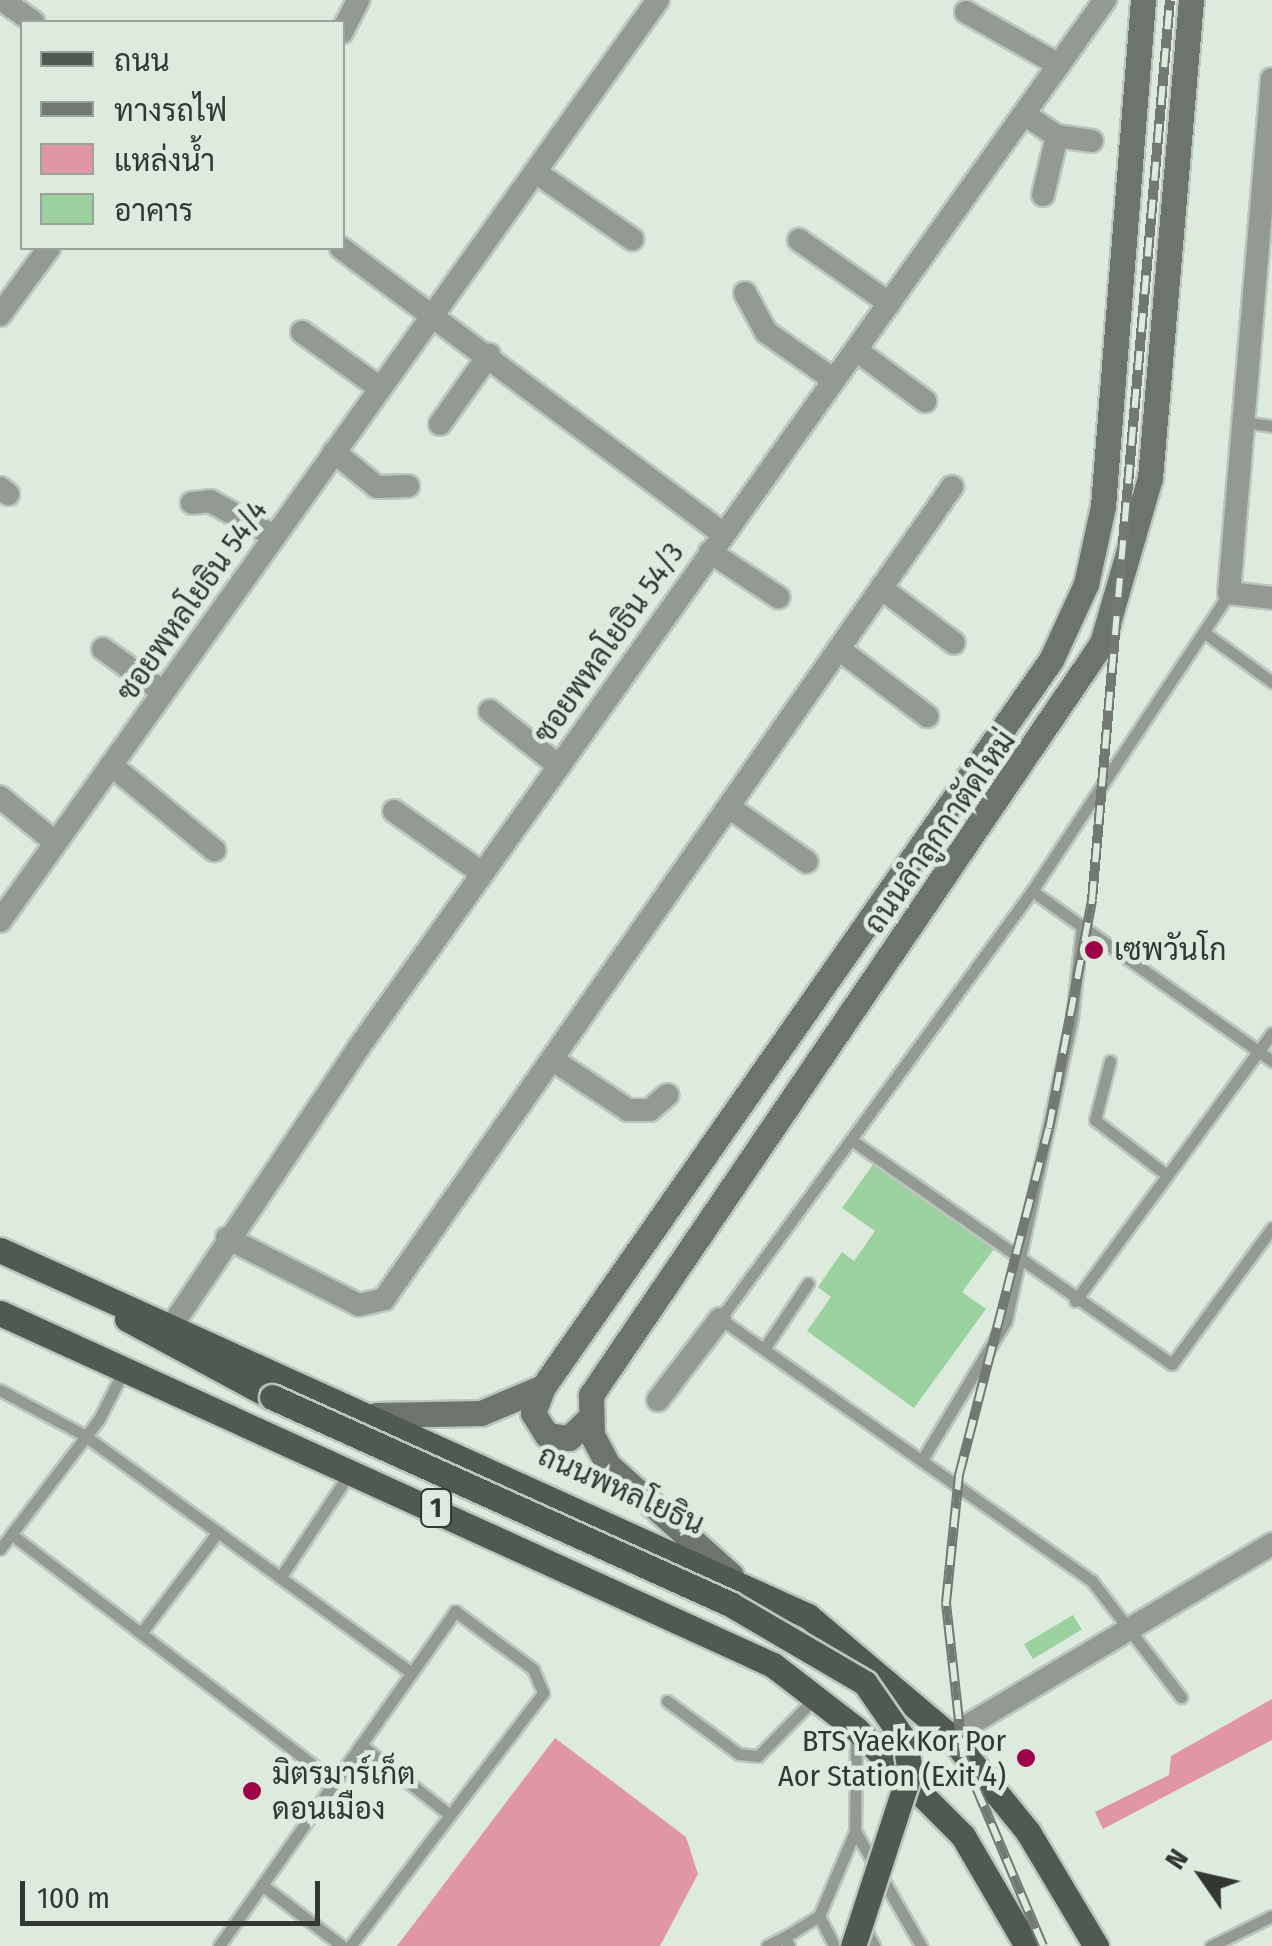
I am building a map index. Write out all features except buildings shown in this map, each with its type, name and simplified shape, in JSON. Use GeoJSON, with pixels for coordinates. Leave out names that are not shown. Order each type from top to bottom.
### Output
{"type":"FeatureCollection","features":[{"type":"Feature","properties":{"kind":"main road","name":"ถนนลำลูกกาตัดใหม่"},"geometry":{"type":"LineString","coordinates":[[543,1387],[1018,713],[1076,608],[1102,506],[1143,0]]}},
{"type":"Feature","properties":{"kind":"main road","name":"ถนนลำลูกกาตัดใหม่"},"geometry":{"type":"LineString","coordinates":[[589,1419],[598,1376],[1058,722],[1102,643],[1150,478],[1191,0]]}},
{"type":"Feature","properties":{"kind":"main road","name":"ถนนพหลโยธิน"},"geometry":{"type":"LineString","coordinates":[[0,1250],[730,1575],[858,1651],[950,1736],[1028,1832],[1096,1946]]}},
{"type":"Feature","properties":{"kind":"main road"},"geometry":{"type":"LineString","coordinates":[[83,1286],[166,1346],[730,1604],[865,1683],[905,1741],[910,1771],[852,1946]]}},
{"type":"Feature","properties":{"kind":"main road","name":"1"},"geometry":{"type":"LineString","coordinates":[[0,1313],[686,1619],[817,1696],[856,1729],[962,1836],[1027,1946]]}},
{"type":"Feature","properties":{"kind":"main road"},"geometry":{"type":"LineString","coordinates":[[376,1415],[480,1413],[543,1387]]}},
{"type":"Feature","properties":{"kind":"main road"},"geometry":{"type":"LineString","coordinates":[[543,1387],[532,1413],[547,1435],[569,1438],[589,1419],[608,1465],[730,1575]]}},
{"type":"Feature","properties":{"kind":"street"},"geometry":{"type":"LineString","coordinates":[[2,0],[30,20]]}},
{"type":"Feature","properties":{"kind":"street"},"geometry":{"type":"LineString","coordinates":[[345,26],[358,0]]}},
{"type":"Feature","properties":{"kind":"street","name":"ซอยพหลโยธิน 54/3"},"geometry":{"type":"LineString","coordinates":[[171,1327],[228,1238],[482,873],[1105,0]]}},
{"type":"Feature","properties":{"kind":"street","name":"ซอยพหลโยธิน 54/4"},"geometry":{"type":"LineString","coordinates":[[0,921],[537,174],[653,2]]}},
{"type":"Feature","properties":{"kind":"street"},"geometry":{"type":"LineString","coordinates":[[966,12],[1059,65]]}},
{"type":"Feature","properties":{"kind":"street"},"geometry":{"type":"LineString","coordinates":[[1272,79],[1262,259],[1241,422],[1229,593],[1272,598]]}},
{"type":"Feature","properties":{"kind":"street"},"geometry":{"type":"LineString","coordinates":[[1024,114],[1057,136],[1092,141]]}},
{"type":"Feature","properties":{"kind":"street"},"geometry":{"type":"LineString","coordinates":[[1043,195],[1057,136]]}},
{"type":"Feature","properties":{"kind":"street"},"geometry":{"type":"LineString","coordinates":[[537,174],[632,238]]}},
{"type":"Feature","properties":{"kind":"street"},"geometry":{"type":"LineString","coordinates":[[799,240],[889,303]]}},
{"type":"Feature","properties":{"kind":"street"},"geometry":{"type":"LineString","coordinates":[[1,310],[47,250]]}},
{"type":"Feature","properties":{"kind":"street"},"geometry":{"type":"LineString","coordinates":[[344,250],[489,356],[778,597]]}},
{"type":"Feature","properties":{"kind":"street"},"geometry":{"type":"LineString","coordinates":[[744,292],[766,332],[834,380]]}},
{"type":"Feature","properties":{"kind":"street"},"geometry":{"type":"LineString","coordinates":[[302,332],[380,388]]}},
{"type":"Feature","properties":{"kind":"street"},"geometry":{"type":"LineString","coordinates":[[856,350],[925,400]]}},
{"type":"Feature","properties":{"kind":"street"},"geometry":{"type":"LineString","coordinates":[[440,424],[489,356]]}},
{"type":"Feature","properties":{"kind":"street"},"geometry":{"type":"LineString","coordinates":[[334,452],[377,487],[408,486]]}},
{"type":"Feature","properties":{"kind":"street"},"geometry":{"type":"LineString","coordinates":[[228,1238],[359,1305],[376,1304],[553,1060],[952,488]]}},
{"type":"Feature","properties":{"kind":"street"},"geometry":{"type":"LineString","coordinates":[[192,503],[229,509],[274,536]]}},
{"type":"Feature","properties":{"kind":"street"},"geometry":{"type":"LineString","coordinates":[[881,588],[954,643]]}},
{"type":"Feature","properties":{"kind":"street"},"geometry":{"type":"LineString","coordinates":[[839,649],[926,716]]}},
{"type":"Feature","properties":{"kind":"street"},"geometry":{"type":"LineString","coordinates":[[103,650],[163,692]]}},
{"type":"Feature","properties":{"kind":"street"},"geometry":{"type":"LineString","coordinates":[[490,712],[559,766]]}},
{"type":"Feature","properties":{"kind":"street"},"geometry":{"type":"LineString","coordinates":[[111,765],[214,850]]}},
{"type":"Feature","properties":{"kind":"street"},"geometry":{"type":"LineString","coordinates":[[0,797],[56,843]]}},
{"type":"Feature","properties":{"kind":"street"},"geometry":{"type":"LineString","coordinates":[[729,806],[807,862]]}},
{"type":"Feature","properties":{"kind":"street"},"geometry":{"type":"LineString","coordinates":[[394,811],[482,873]]}},
{"type":"Feature","properties":{"kind":"street"},"geometry":{"type":"LineString","coordinates":[[553,1060],[628,1110],[650,1110],[667,1095]]}},
{"type":"Feature","properties":{"kind":"street"},"geometry":{"type":"LineString","coordinates":[[658,1400],[720,1319]]}},
{"type":"Feature","properties":{"kind":"street"},"geometry":{"type":"LineString","coordinates":[[950,1736],[1272,1544]]}},
{"type":"Feature","properties":{"kind":"lane"},"geometry":{"type":"LineString","coordinates":[[1241,422],[1272,426]]}},
{"type":"Feature","properties":{"kind":"lane"},"geometry":{"type":"LineString","coordinates":[[1182,1697],[1092,1581],[720,1319],[1032,891],[1229,593]]}},
{"type":"Feature","properties":{"kind":"lane"},"geometry":{"type":"LineString","coordinates":[[1205,632],[1272,682]]}},
{"type":"Feature","properties":{"kind":"lane"},"geometry":{"type":"LineString","coordinates":[[1032,891],[1272,1061]]}},
{"type":"Feature","properties":{"kind":"lane"},"geometry":{"type":"LineString","coordinates":[[922,1460],[998,1348],[1072,1018],[1082,926]]}},
{"type":"Feature","properties":{"kind":"lane"},"geometry":{"type":"LineString","coordinates":[[1075,1301],[1272,1033]]}},
{"type":"Feature","properties":{"kind":"lane"},"geometry":{"type":"LineString","coordinates":[[1110,1061],[1095,1120],[1167,1176]]}},
{"type":"Feature","properties":{"kind":"lane"},"geometry":{"type":"LineString","coordinates":[[852,1141],[1075,1301],[1172,1364],[1272,1228]]}},
{"type":"Feature","properties":{"kind":"lane"},"geometry":{"type":"LineString","coordinates":[[764,1349],[808,1283]]}},
{"type":"Feature","properties":{"kind":"lane"},"geometry":{"type":"LineString","coordinates":[[0,1549],[84,1435],[124,1370]]}},
{"type":"Feature","properties":{"kind":"lane"},"geometry":{"type":"LineString","coordinates":[[0,1390],[84,1435],[412,1673]]}},
{"type":"Feature","properties":{"kind":"lane"},"geometry":{"type":"LineString","coordinates":[[280,1578],[351,1470]]}},
{"type":"Feature","properties":{"kind":"lane"},"geometry":{"type":"LineString","coordinates":[[141,1634],[218,1532]]}},
{"type":"Feature","properties":{"kind":"lane"},"geometry":{"type":"LineString","coordinates":[[11,1534],[335,1782]]}},
{"type":"Feature","properties":{"kind":"lane"},"geometry":{"type":"LineString","coordinates":[[219,1946],[456,1611],[543,1679],[542,1693],[350,1946]]}},
{"type":"Feature","properties":{"kind":"lane"},"geometry":{"type":"LineString","coordinates":[[667,1700],[739,1754],[758,1756],[817,1696]]}},
{"type":"Feature","properties":{"kind":"lane"},"geometry":{"type":"LineString","coordinates":[[768,1946],[787,1942],[820,1916],[855,1831],[856,1729]]}},
{"type":"Feature","properties":{"kind":"lane"},"geometry":{"type":"LineString","coordinates":[[361,1745],[450,1814]]}},
{"type":"Feature","properties":{"kind":"lane"},"geometry":{"type":"LineString","coordinates":[[855,1831],[921,1946]]}},
{"type":"Feature","properties":{"kind":"lane"},"geometry":{"type":"LineString","coordinates":[[874,1946],[861,1922],[882,1874]]}},
{"type":"Feature","properties":{"kind":"lane"},"geometry":{"type":"LineString","coordinates":[[262,1885],[342,1946]]}},
{"type":"Feature","properties":{"kind":"lane"},"geometry":{"type":"LineString","coordinates":[[820,1916],[834,1946]]}},
{"type":"Feature","properties":{"kind":"lane"},"geometry":{"type":"LineString","coordinates":[[1211,1946],[1272,1916]]}},
{"type":"Feature","properties":{"kind":"water"},"geometry":{"type":"Polygon","coordinates":[[[1272,1699],[1272,1740],[1103,1829],[1095,1812],[1169,1775],[1171,1756],[1272,1699]]]}},
{"type":"Feature","properties":{"kind":"water"},"geometry":{"type":"Polygon","coordinates":[[[555,1738],[686,1837],[698,1874],[660,1946],[397,1946],[555,1738]]]}},
{"type":"Feature","properties":{"kind":"railway"},"geometry":{"type":"LineString","coordinates":[[1043,1946],[963,1757],[946,1603],[959,1475],[1049,1128],[1092,900],[1170,0]]}},
{"type":"Feature","properties":{"kind":"place","name":"เซพวันโก"},"geometry":{"type":"Point","coordinates":[1094,950]}},
{"type":"Feature","properties":{"kind":"place","name":"BTS Yaek Kor Por Aor Station (Exit 4)"},"geometry":{"type":"Point","coordinates":[1026,1758]}},
{"type":"Feature","properties":{"kind":"place","name":"มิตรมาร์เก็ต ดอนเมือง"},"geometry":{"type":"Point","coordinates":[252,1791]}}]}
